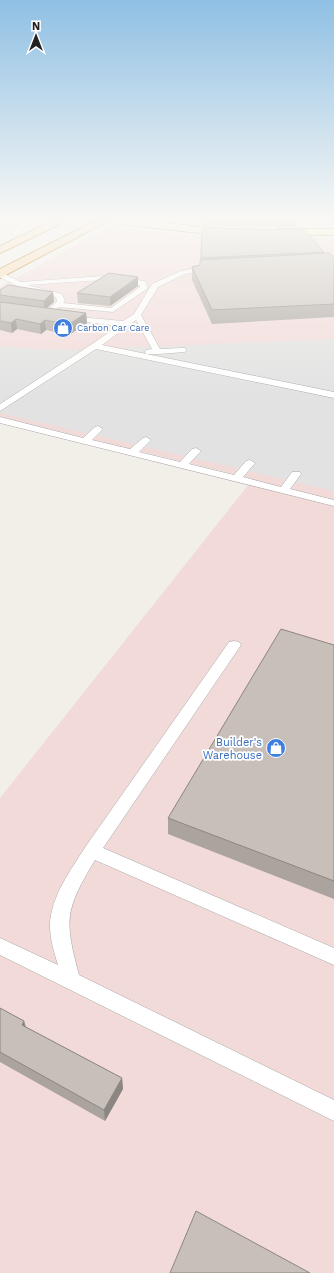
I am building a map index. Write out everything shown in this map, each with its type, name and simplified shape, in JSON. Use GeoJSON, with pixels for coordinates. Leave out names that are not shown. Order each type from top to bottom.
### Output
{"type":"FeatureCollection","features":[{"type":"Feature","properties":{"kind":"lane"},"geometry":{"type":"LineString","coordinates":[[10,279],[26,288],[59,296],[61,301],[46,315],[125,324]]}},
{"type":"Feature","properties":{"kind":"lane"},"geometry":{"type":"LineString","coordinates":[[19,284],[83,279]]}},
{"type":"Feature","properties":{"kind":"lane"},"geometry":{"type":"LineString","coordinates":[[57,305],[113,310],[144,288],[142,283],[116,279]]}},
{"type":"Feature","properties":{"kind":"lane"},"geometry":{"type":"LineString","coordinates":[[0,408],[95,346],[137,315],[155,286],[168,279]]}},
{"type":"Feature","properties":{"kind":"lane"},"geometry":{"type":"LineString","coordinates":[[137,315],[158,352]]}},
{"type":"Feature","properties":{"kind":"lane"},"geometry":{"type":"LineString","coordinates":[[95,346],[334,394]]}},
{"type":"Feature","properties":{"kind":"lane"},"geometry":{"type":"LineString","coordinates":[[130,353],[182,350],[170,361]]}},
{"type":"Feature","properties":{"kind":"lane"},"geometry":{"type":"LineString","coordinates":[[0,420],[334,503]]}},
{"type":"Feature","properties":{"kind":"lane"},"geometry":{"type":"LineString","coordinates":[[85,441],[98,429]]}},
{"type":"Feature","properties":{"kind":"lane"},"geometry":{"type":"LineString","coordinates":[[132,453],[146,440]]}},
{"type":"Feature","properties":{"kind":"lane"},"geometry":{"type":"LineString","coordinates":[[182,465],[196,451]]}},
{"type":"Feature","properties":{"kind":"lane"},"geometry":{"type":"LineString","coordinates":[[236,479],[250,463]]}},
{"type":"Feature","properties":{"kind":"lane"},"geometry":{"type":"LineString","coordinates":[[283,491],[296,474]]}},
{"type":"Feature","properties":{"kind":"lane"},"geometry":{"type":"LineString","coordinates":[[71,981],[60,935],[61,915],[69,890],[92,850],[234,645]]}},
{"type":"Feature","properties":{"kind":"lane"},"geometry":{"type":"LineString","coordinates":[[92,850],[334,957]]}},
{"type":"Feature","properties":{"kind":"lane"},"geometry":{"type":"LineString","coordinates":[[0,946],[334,1111]]}},
{"type":"Feature","properties":{"kind":"shaded area"},"geometry":{"type":"Polygon","coordinates":[[[14,279],[334,279],[334,1273],[0,1273],[0,798],[253,479],[0,417],[0,287],[14,279]]]}},
{"type":"Feature","properties":{"kind":"shaded area"},"geometry":{"type":"Polygon","coordinates":[[[334,339],[334,491],[0,413],[0,347],[73,350],[334,339]]]}},
{"type":"Feature","properties":{"kind":"building"},"geometry":{"type":"Polygon","coordinates":[[[99,279],[135,279],[110,297],[77,293],[99,279]]]}},
{"type":"Feature","properties":{"kind":"building"},"geometry":{"type":"Polygon","coordinates":[[[198,279],[334,279],[334,304],[212,310],[198,279]]]}},
{"type":"Feature","properties":{"kind":"building"},"geometry":{"type":"Polygon","coordinates":[[[8,285],[53,292],[44,301],[0,295],[0,290],[8,285]]]}},
{"type":"Feature","properties":{"kind":"building"},"geometry":{"type":"Polygon","coordinates":[[[0,302],[86,313],[68,325],[45,320],[40,324],[16,319],[11,323],[0,321],[0,302]]]}},
{"type":"Feature","properties":{"kind":"building","name":"Builder's Warehouse"},"geometry":{"type":"Polygon","coordinates":[[[281,629],[334,645],[334,881],[168,818],[281,629]]]}},
{"type":"Feature","properties":{"kind":"building"},"geometry":{"type":"Polygon","coordinates":[[[0,1008],[24,1021],[22,1025],[122,1078],[104,1110],[0,1052],[0,1008]]]}},
{"type":"Feature","properties":{"kind":"building"},"geometry":{"type":"Polygon","coordinates":[[[196,1211],[310,1273],[170,1273],[196,1211]]]}},
{"type":"Feature","properties":{"kind":"place","name":"Carbon Car Care"},"geometry":{"type":"Point","coordinates":[63,328]}},
{"type":"Feature","properties":{"kind":"place","name":"Builder's Warehouse"},"geometry":{"type":"Point","coordinates":[276,748]}}]}
